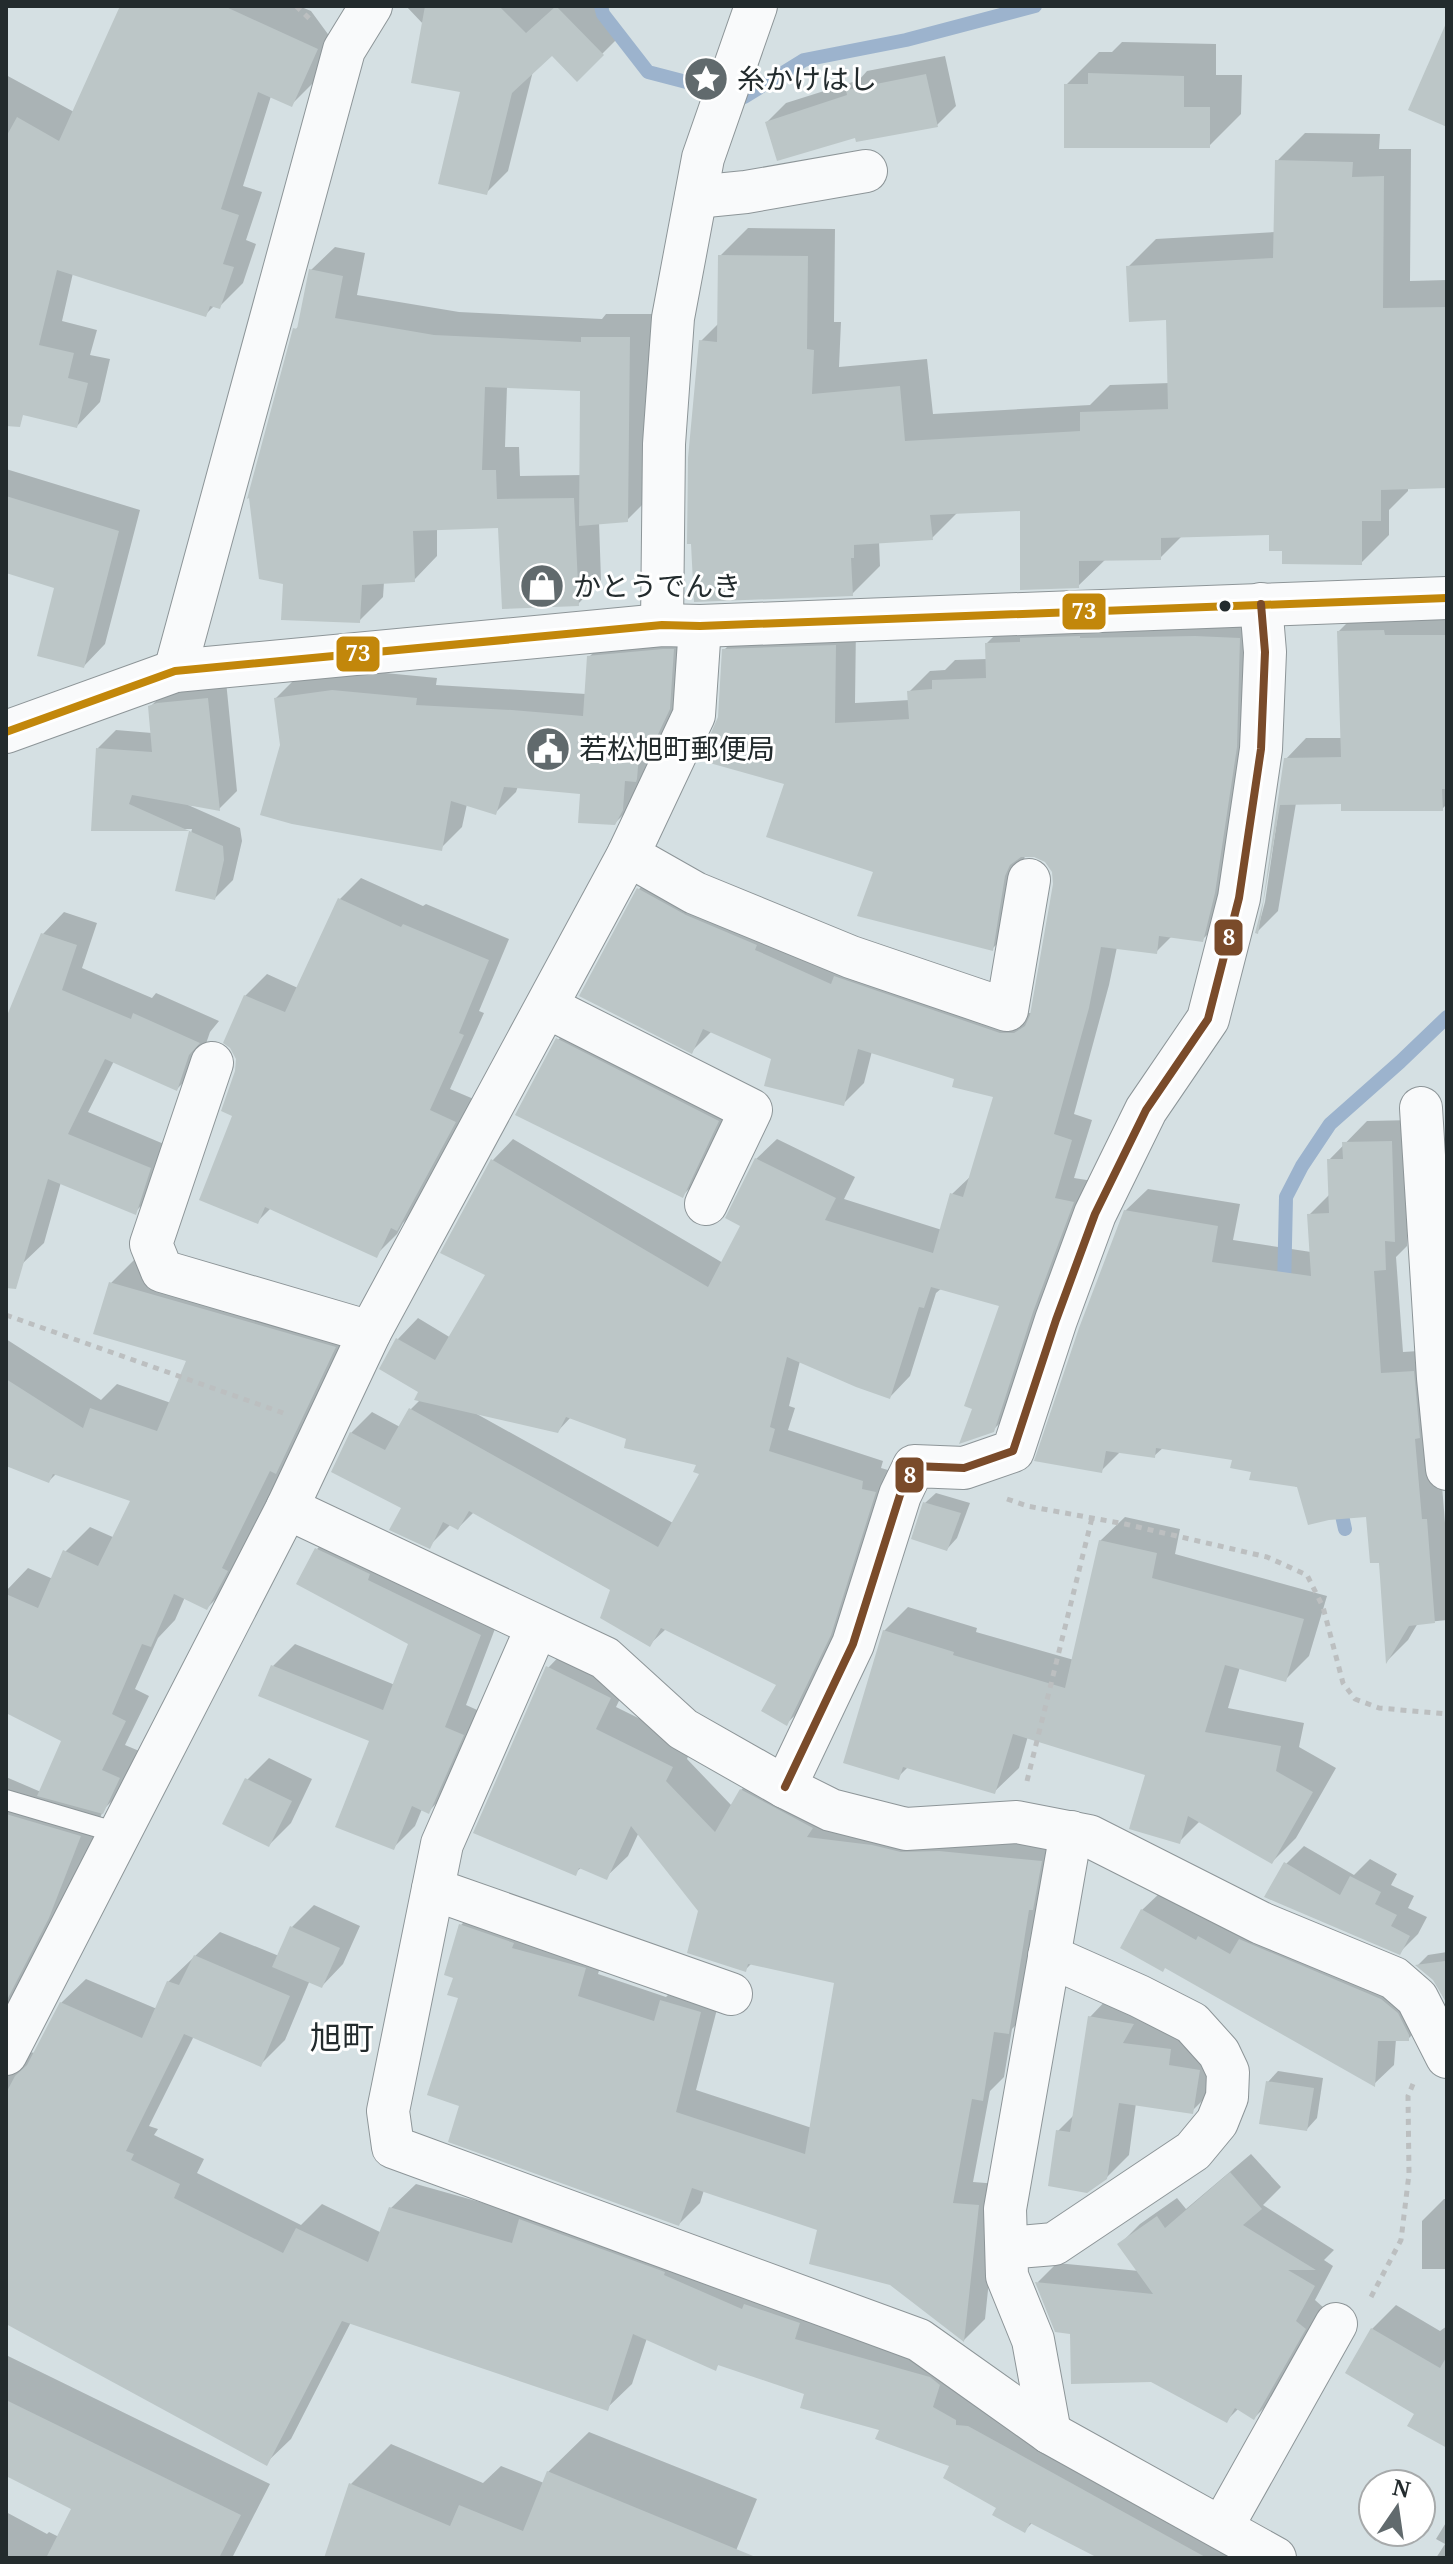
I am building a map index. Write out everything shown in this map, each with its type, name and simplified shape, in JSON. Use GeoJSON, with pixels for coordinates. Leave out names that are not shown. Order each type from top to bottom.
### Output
{"type":"FeatureCollection","features":[{"type":"Feature","properties":{"kind":"street"},"geometry":{"type":"LineString","coordinates":[[175,671],[344,50],[371,6]]}},
{"type":"Feature","properties":{"kind":"street"},"geometry":{"type":"LineString","coordinates":[[6,2054],[287,1508],[370,1332],[628,855],[694,715],[681,626],[664,444],[673,318],[700,178],[729,80],[756,6]]}},
{"type":"Feature","properties":{"kind":"street"},"geometry":{"type":"LineString","coordinates":[[700,178],[772,188],[866,171]]}},
{"type":"Feature","properties":{"kind":"street"},"geometry":{"type":"LineString","coordinates":[[6,732],[175,671],[681,626],[1447,598]]}},
{"type":"Feature","properties":{"kind":"street"},"geometry":{"type":"LineString","coordinates":[[785,1787],[853,1644],[900,1495],[914,1466],[964,1468],[1013,1451],[1095,1214],[1146,1110],[1208,1019],[1239,898],[1261,749],[1265,652],[1261,604]]}},
{"type":"Feature","properties":{"kind":"street"},"geometry":{"type":"LineString","coordinates":[[628,855],[695,893],[723,905],[851,957],[1007,1010],[1029,880]]}},
{"type":"Feature","properties":{"kind":"street"},"geometry":{"type":"LineString","coordinates":[[547,1007],[751,1110],[706,1204]]}},
{"type":"Feature","properties":{"kind":"street"},"geometry":{"type":"LineString","coordinates":[[212,1063],[151,1244],[162,1271],[370,1332]]}},
{"type":"Feature","properties":{"kind":"street"},"geometry":{"type":"LineString","coordinates":[[1421,1108],[1443,1378],[1447,1469]]}},
{"type":"Feature","properties":{"kind":"street"},"geometry":{"type":"LineString","coordinates":[[287,1508],[605,1658],[683,1729],[831,1810],[906,1829],[1017,1822],[1089,1836],[1261,1923],[1394,1978],[1417,1998],[1440,2044]]}},
{"type":"Feature","properties":{"kind":"street"},"geometry":{"type":"LineString","coordinates":[[537,1627],[442,1844],[388,2111],[393,2147],[919,2340],[1050,2433],[1275,2558]]}},
{"type":"Feature","properties":{"kind":"street"},"geometry":{"type":"LineString","coordinates":[[1050,2433],[1033,2340],[1007,2276],[1005,2209],[1071,1832]]}},
{"type":"Feature","properties":{"kind":"street"},"geometry":{"type":"LineString","coordinates":[[433,1889],[731,1994]]}},
{"type":"Feature","properties":{"kind":"street"},"geometry":{"type":"LineString","coordinates":[[1007,2248],[1054,2244],[1193,2151],[1217,2122],[1227,2097],[1228,2072],[1219,2053],[1192,2023],[1049,1956]]}},
{"type":"Feature","properties":{"kind":"street"},"geometry":{"type":"LineString","coordinates":[[1222,2527],[1336,2324]]}},
{"type":"Feature","properties":{"kind":"lane"},"geometry":{"type":"LineString","coordinates":[[6,1800],[118,1833]]}},
{"type":"Feature","properties":{"kind":"path"},"geometry":{"type":"LineString","coordinates":[[6,1315],[325,1428]]}},
{"type":"Feature","properties":{"kind":"path"},"geometry":{"type":"LineString","coordinates":[[985,1461],[1000,1497],[1027,1506],[1267,1557],[1307,1575],[1323,1607],[1343,1683],[1355,1699],[1379,1708],[1447,1714]]}},
{"type":"Feature","properties":{"kind":"path"},"geometry":{"type":"LineString","coordinates":[[1017,1822],[1092,1518]]}},
{"type":"Feature","properties":{"kind":"path"},"geometry":{"type":"LineString","coordinates":[[1336,2324],[1366,2308],[1401,2240],[1409,2174],[1408,2096],[1440,2044]]}},
{"type":"Feature","properties":{"kind":"building"},"geometry":{"type":"Polygon","coordinates":[[[120,6],[224,6],[318,49],[292,107],[258,92],[221,209],[239,215],[223,264],[234,267],[220,309],[210,306],[206,317],[57,270],[39,345],[74,353],[68,378],[88,383],[77,428],[23,415],[20,427],[6,426],[6,137],[17,117],[59,141],[120,6]]]}},
{"type":"Feature","properties":{"kind":"building"},"geometry":{"type":"Polygon","coordinates":[[[425,6],[499,6],[526,33],[556,6],[604,55],[577,82],[552,56],[512,93],[487,195],[438,184],[460,92],[411,83],[425,6]]]}},
{"type":"Feature","properties":{"kind":"building"},"geometry":{"type":"Polygon","coordinates":[[[1447,21],[1447,127],[1408,110],[1447,21]]]}},
{"type":"Feature","properties":{"kind":"building"},"geometry":{"type":"Polygon","coordinates":[[[1088,73],[1184,76],[1184,107],[1210,107],[1210,148],[1064,148],[1064,84],[1088,84],[1088,73]]]}},
{"type":"Feature","properties":{"kind":"building"},"geometry":{"type":"Polygon","coordinates":[[[926,74],[938,127],[856,142],[855,138],[777,161],[765,122],[847,95],[846,90],[926,74]]]}},
{"type":"Feature","properties":{"kind":"building"},"geometry":{"type":"Polygon","coordinates":[[[1275,160],[1353,162],[1352,177],[1384,176],[1383,308],[1447,307],[1447,488],[1381,490],[1381,521],[1362,521],[1362,565],[1282,564],[1282,551],[1269,551],[1269,535],[1161,538],[1161,560],[1079,561],[1079,588],[1020,590],[1020,511],[930,515],[933,540],[854,545],[854,558],[851,558],[853,596],[694,602],[691,544],[687,544],[688,458],[699,340],[717,342],[718,255],[808,256],[807,349],[814,350],[812,394],[900,386],[905,441],[1080,431],[1080,412],[1168,409],[1166,320],[1129,322],[1126,266],[1273,258],[1275,160]]]}},
{"type":"Feature","properties":{"kind":"building"},"geometry":{"type":"Polygon","coordinates":[[[309,269],[343,276],[335,318],[434,335],[581,342],[581,337],[630,337],[628,522],[579,526],[580,391],[485,387],[482,470],[496,470],[497,499],[574,498],[579,606],[502,609],[498,528],[413,531],[415,582],[362,585],[360,623],[281,620],[283,584],[259,579],[247,499],[293,328],[297,329],[309,269]]]}},
{"type":"Feature","properties":{"kind":"building"},"geometry":{"type":"Polygon","coordinates":[[[6,496],[119,531],[84,668],[37,656],[54,588],[6,573],[6,496]]]}},
{"type":"Feature","properties":{"kind":"building"},"geometry":{"type":"Polygon","coordinates":[[[1384,630],[1385,635],[1447,635],[1447,789],[1442,789],[1443,811],[1341,811],[1341,804],[1280,805],[1258,934],[1255,933],[1263,902],[1284,758],[1341,757],[1337,631],[1384,630]]]}},
{"type":"Feature","properties":{"kind":"building"},"geometry":{"type":"Polygon","coordinates":[[[1020,638],[1240,638],[1237,747],[1215,893],[1203,942],[1159,936],[1157,954],[1101,947],[1089,1008],[1054,1134],[1072,1140],[1055,1198],[1074,1202],[1033,1312],[994,1432],[959,1444],[972,1409],[964,1406],[999,1306],[931,1287],[924,1308],[919,1307],[890,1399],[787,1357],[770,1427],[775,1429],[769,1451],[863,1481],[862,1489],[876,1492],[831,1635],[787,1726],[761,1711],[776,1685],[661,1628],[650,1647],[600,1618],[610,1590],[469,1511],[458,1530],[443,1522],[430,1549],[389,1530],[401,1508],[331,1472],[350,1432],[385,1450],[409,1408],[658,1547],[699,1474],[693,1472],[696,1465],[624,1448],[626,1439],[566,1417],[558,1433],[414,1400],[418,1392],[379,1369],[396,1338],[435,1360],[485,1275],[440,1253],[491,1159],[708,1287],[740,1226],[725,1218],[755,1158],[836,1198],[825,1220],[933,1253],[950,1193],[963,1197],[993,1097],[952,1087],[954,1079],[858,1049],[844,1106],[764,1086],[771,1059],[703,1029],[692,1054],[579,996],[637,888],[686,915],[757,945],[755,950],[831,984],[834,976],[1000,1033],[1014,1033],[1025,1026],[1030,1015],[1053,884],[1052,872],[1045,862],[1034,857],[1021,857],[1010,865],[1005,876],[993,951],[857,916],[873,872],[766,837],[784,784],[699,760],[718,717],[722,649],[836,645],[835,723],[909,719],[907,691],[932,689],[932,680],[986,678],[985,643],[1020,642],[1020,638]]]}},
{"type":"Feature","properties":{"kind":"building"},"geometry":{"type":"Polygon","coordinates":[[[674,649],[670,709],[652,747],[640,744],[637,779],[636,782],[625,781],[623,810],[615,825],[578,823],[580,794],[504,787],[496,815],[451,801],[442,851],[292,824],[260,815],[280,745],[274,698],[332,690],[417,698],[416,705],[583,716],[587,656],[674,649]]]}},
{"type":"Feature","properties":{"kind":"building"},"geometry":{"type":"Polygon","coordinates":[[[208,698],[220,811],[132,795],[129,804],[223,846],[224,860],[215,900],[175,891],[189,831],[91,831],[96,748],[152,752],[148,706],[208,698]]]}},
{"type":"Feature","properties":{"kind":"building"},"geometry":{"type":"Polygon","coordinates":[[[338,898],[401,927],[403,924],[489,960],[459,1033],[464,1035],[430,1110],[456,1122],[397,1231],[391,1228],[377,1258],[265,1207],[258,1224],[199,1200],[232,1116],[221,1111],[236,1059],[223,1043],[244,995],[285,1012],[338,898]]]}},
{"type":"Feature","properties":{"kind":"building"},"geometry":{"type":"Polygon","coordinates":[[[41,933],[77,945],[62,990],[131,1019],[133,1013],[200,1043],[189,1055],[177,1091],[105,1059],[68,1134],[151,1168],[136,1215],[48,1179],[16,1289],[6,1288],[6,1018],[41,933]]]}},
{"type":"Feature","properties":{"kind":"building"},"geometry":{"type":"Polygon","coordinates":[[[556,1038],[719,1121],[683,1198],[515,1115],[556,1038]]]}},
{"type":"Feature","properties":{"kind":"building"},"geometry":{"type":"Polygon","coordinates":[[[1392,1141],[1395,1242],[1385,1241],[1386,1270],[1374,1271],[1381,1373],[1414,1371],[1420,1438],[1415,1439],[1422,1519],[1427,1519],[1435,1623],[1409,1626],[1386,1664],[1379,1563],[1370,1563],[1366,1517],[1308,1525],[1297,1487],[1249,1480],[1251,1472],[1230,1468],[1232,1460],[1156,1448],[1155,1458],[1106,1451],[1102,1473],[1034,1461],[1079,1328],[1124,1210],[1218,1226],[1212,1262],[1311,1276],[1307,1214],[1329,1213],[1327,1159],[1343,1159],[1342,1142],[1392,1141]]]}},
{"type":"Feature","properties":{"kind":"building"},"geometry":{"type":"Polygon","coordinates":[[[109,1282],[336,1347],[276,1474],[270,1471],[222,1568],[228,1571],[207,1610],[174,1594],[151,1647],[142,1644],[112,1714],[126,1721],[102,1770],[120,1778],[103,1814],[37,1796],[61,1741],[6,1713],[6,1594],[38,1608],[63,1550],[98,1566],[130,1501],[53,1474],[49,1483],[6,1466],[6,1379],[83,1428],[90,1408],[157,1431],[186,1361],[93,1334],[109,1282]]]}},
{"type":"Feature","properties":{"kind":"building"},"geometry":{"type":"Polygon","coordinates":[[[923,1502],[961,1513],[947,1551],[911,1539],[923,1502]]]}},
{"type":"Feature","properties":{"kind":"building"},"geometry":{"type":"Polygon","coordinates":[[[1099,1540],[1157,1553],[1152,1578],[1304,1619],[1286,1682],[1225,1665],[1205,1732],[1281,1746],[1276,1771],[1313,1792],[1272,1864],[1188,1816],[1180,1844],[1129,1829],[1145,1775],[1013,1734],[995,1794],[903,1767],[899,1780],[843,1763],[883,1630],[954,1652],[953,1655],[1065,1688],[1099,1540]]]}},
{"type":"Feature","properties":{"kind":"building"},"geometry":{"type":"Polygon","coordinates":[[[315,1548],[370,1574],[368,1580],[481,1635],[445,1727],[464,1735],[429,1814],[412,1806],[394,1850],[335,1827],[369,1741],[258,1696],[271,1665],[383,1710],[408,1644],[296,1584],[315,1548]]]}},
{"type":"Feature","properties":{"kind":"building"},"geometry":{"type":"Polygon","coordinates":[[[546,1666],[611,1698],[596,1729],[673,1767],[666,1781],[715,1832],[740,1789],[813,1828],[807,1837],[901,1852],[939,1851],[1042,1861],[1033,1910],[1029,1910],[1009,2034],[994,2032],[983,2101],[972,2099],[953,2203],[979,2205],[964,2342],[890,2285],[809,2264],[817,2230],[692,2188],[679,2226],[448,2142],[459,2106],[427,2095],[458,1998],[447,1995],[453,1978],[444,1975],[459,1924],[514,1943],[512,1948],[586,1968],[578,1996],[654,2021],[660,2000],[701,2012],[676,2112],[805,2154],[834,1983],[748,1964],[746,1972],[687,1953],[698,1911],[631,1826],[607,1880],[579,1868],[576,1876],[473,1833],[546,1666]]]}},
{"type":"Feature","properties":{"kind":"building"},"geometry":{"type":"Polygon","coordinates":[[[245,1778],[292,1801],[269,1847],[222,1824],[245,1778]]]}},
{"type":"Feature","properties":{"kind":"building"},"geometry":{"type":"Polygon","coordinates":[[[6,1814],[81,1836],[49,1918],[6,2002],[6,1814]]]}},
{"type":"Feature","properties":{"kind":"building"},"geometry":{"type":"Polygon","coordinates":[[[1284,1862],[1340,1895],[1350,1876],[1381,1892],[1375,1904],[1397,1915],[1391,1926],[1410,1936],[1400,1955],[1264,1897],[1284,1862]]]}},
{"type":"Feature","properties":{"kind":"building"},"geometry":{"type":"Polygon","coordinates":[[[1141,1909],[1196,1940],[1198,1936],[1230,1954],[1239,1939],[1381,1999],[1398,2013],[1409,2041],[1378,2041],[1375,2087],[1165,1968],[1163,1972],[1120,1948],[1141,1909]]]}},
{"type":"Feature","properties":{"kind":"building"},"geometry":{"type":"Polygon","coordinates":[[[290,1926],[340,1948],[322,1988],[272,1967],[290,1926]]]}},
{"type":"Feature","properties":{"kind":"building"},"geometry":{"type":"Polygon","coordinates":[[[194,1955],[290,1996],[261,2067],[184,2034],[126,2151],[134,2154],[131,2160],[180,2184],[174,2198],[283,2253],[296,2228],[368,2262],[389,2207],[512,2243],[519,2219],[665,2272],[664,2275],[742,2309],[744,2304],[800,2323],[795,2339],[930,2377],[940,2385],[933,2407],[956,2420],[956,2425],[968,2426],[1207,2558],[1098,2558],[1030,2523],[1025,2533],[992,2515],[996,2508],[943,2478],[949,2466],[875,2439],[879,2430],[800,2408],[804,2394],[718,2365],[716,2371],[633,2334],[608,2411],[342,2321],[267,2466],[6,2324],[6,2093],[15,2076],[27,2065],[60,2002],[142,2038],[167,1981],[179,1985],[194,1955]]]}},
{"type":"Feature","properties":{"kind":"building"},"geometry":{"type":"Polygon","coordinates":[[[1445,1961],[1447,2004],[1433,1980],[1415,1965],[1445,1961]]]}},
{"type":"Feature","properties":{"kind":"building"},"geometry":{"type":"Polygon","coordinates":[[[1088,2016],[1134,2024],[1123,2043],[1171,2049],[1169,2065],[1200,2070],[1193,2114],[1119,2103],[1107,2179],[1087,2193],[1048,2186],[1056,2130],[1070,2132],[1088,2016]]]}},
{"type":"Feature","properties":{"kind":"building"},"geometry":{"type":"Polygon","coordinates":[[[1266,2081],[1314,2088],[1307,2131],[1259,2124],[1266,2081]]]}},
{"type":"Feature","properties":{"kind":"building"},"geometry":{"type":"Polygon","coordinates":[[[1230,2172],[1262,2209],[1243,2225],[1316,2270],[1288,2270],[1315,2286],[1296,2321],[1306,2329],[1254,2420],[1235,2408],[1227,2423],[1151,2382],[1071,2384],[1070,2334],[1055,2332],[1035,2282],[1153,2294],[1117,2244],[1157,2216],[1165,2228],[1230,2172]]]}},
{"type":"Feature","properties":{"kind":"building"},"geometry":{"type":"Polygon","coordinates":[[[1371,2328],[1440,2368],[1447,2356],[1447,2448],[1407,2426],[1414,2414],[1345,2373],[1371,2328]]]}},
{"type":"Feature","properties":{"kind":"building"},"geometry":{"type":"Polygon","coordinates":[[[6,2400],[241,2515],[219,2558],[46,2558],[71,2509],[6,2476],[6,2400]]]}},
{"type":"Feature","properties":{"kind":"building"},"geometry":{"type":"Polygon","coordinates":[[[547,2471],[758,2558],[324,2558],[349,2483],[450,2526],[459,2505],[523,2531],[547,2471]]]}},
{"type":"Feature","properties":{"kind":"waterway"},"geometry":{"type":"LineString","coordinates":[[601,6],[603,14],[648,72],[744,97],[804,60],[906,40],[1035,6]]}},
{"type":"Feature","properties":{"kind":"waterway"},"geometry":{"type":"LineString","coordinates":[[1284,1290],[1286,1197],[1302,1166],[1330,1124],[1447,1017]]}},
{"type":"Feature","properties":{"kind":"waterway"},"geometry":{"type":"LineString","coordinates":[[1339,1502],[1345,1529]]}},
{"type":"Feature","properties":{"kind":"transit line","name":"73"},"geometry":{"type":"LineString","coordinates":[[6,732],[175,671],[662,625],[1447,598]]}},
{"type":"Feature","properties":{"kind":"transit line","name":"8"},"geometry":{"type":"LineString","coordinates":[[785,1787],[853,1644],[900,1495],[914,1466],[964,1468],[1013,1451],[1095,1214],[1146,1110],[1208,1019],[1239,898],[1261,749],[1265,652],[1261,604]]}},
{"type":"Feature","properties":{"kind":"place","name":"糸かけはし"},"geometry":{"type":"Point","coordinates":[706,79]}},
{"type":"Feature","properties":{"kind":"place","name":"かとうでんき"},"geometry":{"type":"Point","coordinates":[542,586]}},
{"type":"Feature","properties":{"kind":"place","name":"若松旭町郵便局"},"geometry":{"type":"Point","coordinates":[548,749]}},
{"type":"Feature","properties":{"kind":"district","name":"旭町"},"geometry":{"type":"Point","coordinates":[342,2038]}}]}
